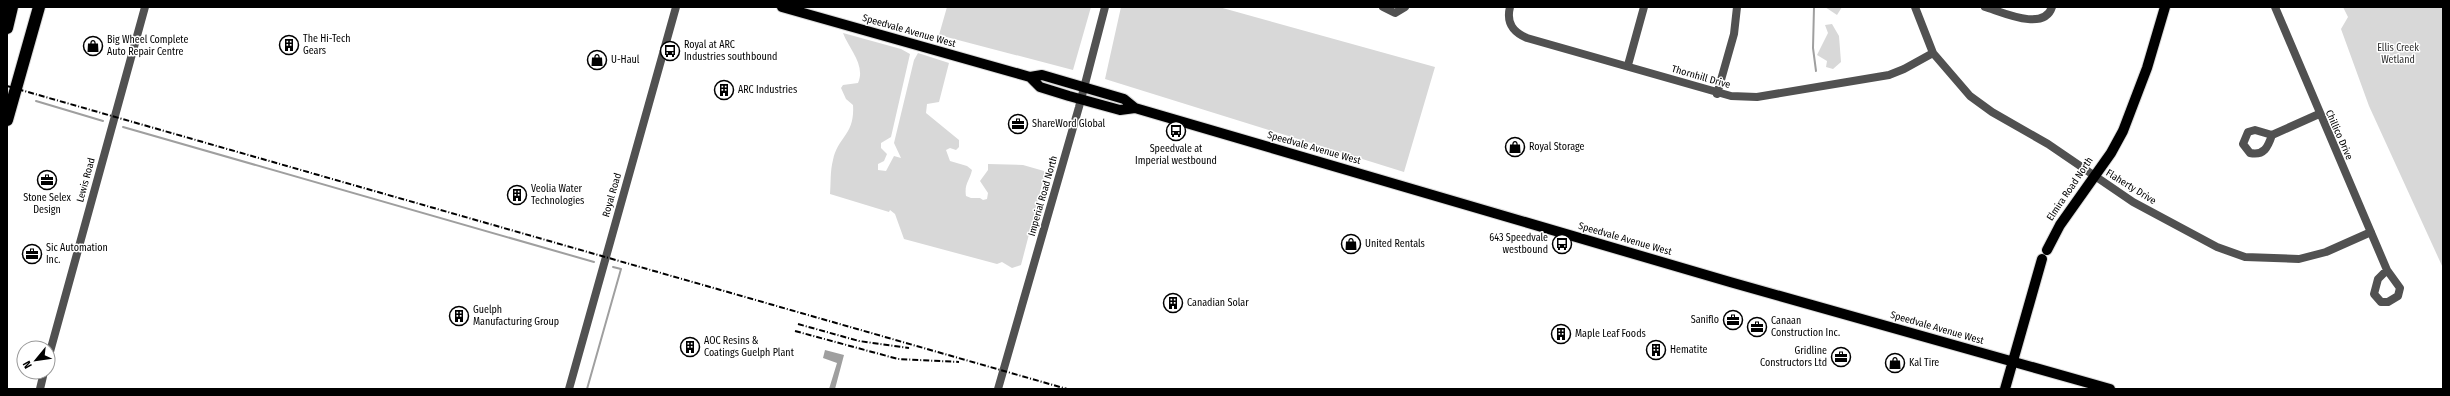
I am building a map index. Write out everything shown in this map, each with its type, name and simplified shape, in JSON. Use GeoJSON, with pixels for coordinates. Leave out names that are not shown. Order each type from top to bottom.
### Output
{"type":"FeatureCollection","features":[{"type":"Feature","properties":{"kind":"highway"},"geometry":{"type":"LineString","coordinates":[[7,28],[12,7]]}},
{"type":"Feature","properties":{"kind":"highway"},"geometry":{"type":"LineString","coordinates":[[7,120],[39,7]]}},
{"type":"Feature","properties":{"kind":"main road","name":"Speedvale Avenue West"},"geometry":{"type":"LineString","coordinates":[[782,7],[1030,77],[1042,75],[1084,87],[1124,99],[1135,108],[2110,389]]}},
{"type":"Feature","properties":{"kind":"main road","name":"Elmira Road North"},"geometry":{"type":"LineString","coordinates":[[2047,250],[2060,225],[2111,153],[2134,106],[2165,7]]}},
{"type":"Feature","properties":{"kind":"main road","name":"Speedvale Avenue West"},"geometry":{"type":"LineString","coordinates":[[1030,77],[1040,87],[1120,110],[1135,108]]}},
{"type":"Feature","properties":{"kind":"main road","name":"Elmira Road North"},"geometry":{"type":"LineString","coordinates":[[2005,389],[2042,259]]}},
{"type":"Feature","properties":{"kind":"street","name":"Lewis Road"},"geometry":{"type":"LineString","coordinates":[[53,340],[145,7]]}},
{"type":"Feature","properties":{"kind":"street","name":"Royal Road"},"geometry":{"type":"LineString","coordinates":[[569,389],[676,7]]}},
{"type":"Feature","properties":{"kind":"street","name":"Imperial Road North"},"geometry":{"type":"LineString","coordinates":[[998,389],[1081,99],[1105,7]]}},
{"type":"Feature","properties":{"kind":"street"},"geometry":{"type":"LineString","coordinates":[[1383,7],[1395,13],[1405,7]]}},
{"type":"Feature","properties":{"kind":"street","name":"Thornhill Drive"},"geometry":{"type":"LineString","coordinates":[[1510,7],[1509,23],[1516,33],[1628,65],[1717,94],[1757,97],[1848,83],[1896,73],[1933,53]]}},
{"type":"Feature","properties":{"kind":"street"},"geometry":{"type":"LineString","coordinates":[[1628,65],[1644,7]]}},
{"type":"Feature","properties":{"kind":"street"},"geometry":{"type":"LineString","coordinates":[[1717,94],[1734,34],[1737,7]]}},
{"type":"Feature","properties":{"kind":"street","name":"Flaherty Drive"},"geometry":{"type":"LineString","coordinates":[[1915,7],[1933,53],[1954,80],[1980,104],[2048,144],[2133,202],[2217,247],[2246,257],[2299,259],[2326,252],[2371,232]]}},
{"type":"Feature","properties":{"kind":"street"},"geometry":{"type":"LineString","coordinates":[[1985,7],[2033,20],[2044,16],[2052,7]]}},
{"type":"Feature","properties":{"kind":"street","name":"Chillico Drive"},"geometry":{"type":"LineString","coordinates":[[2276,7],[2319,114],[2387,270]]}},
{"type":"Feature","properties":{"kind":"street"},"geometry":{"type":"LineString","coordinates":[[2272,135],[2319,114]]}},
{"type":"Feature","properties":{"kind":"street","name":"Elmira Road North"},"geometry":{"type":"LineString","coordinates":[[2042,259],[2047,250]]}},
{"type":"Feature","properties":{"kind":"green space"},"geometry":{"type":"Polygon","coordinates":[[[947,7],[1091,7],[1073,70],[939,35],[947,7]]]}},
{"type":"Feature","properties":{"kind":"green space"},"geometry":{"type":"Polygon","coordinates":[[[1121,7],[1219,7],[1435,67],[1404,172],[1105,79],[1121,7]]]}},
{"type":"Feature","properties":{"kind":"green space"},"geometry":{"type":"Polygon","coordinates":[[[1825,7],[1842,7],[1837,15],[1825,7]]]}},
{"type":"Feature","properties":{"kind":"green space","name":"Ellis Creek Wetland"},"geometry":{"type":"Polygon","coordinates":[[[2343,7],[2443,7],[2443,268],[2369,106],[2341,29],[2348,17],[2343,7]]]}},
{"type":"Feature","properties":{"kind":"green space"},"geometry":{"type":"Polygon","coordinates":[[[1832,24],[1839,36],[1841,62],[1833,69],[1826,67],[1827,61],[1817,55],[1828,33],[1825,25],[1832,24]]]}},
{"type":"Feature","properties":{"kind":"green space"},"geometry":{"type":"Polygon","coordinates":[[[843,33],[901,49],[910,54],[891,137],[881,143],[881,148],[887,154],[884,161],[878,164],[878,170],[886,171],[894,156],[901,158],[894,143],[914,60],[918,53],[949,63],[939,102],[927,104],[926,113],[959,140],[959,147],[956,150],[950,148],[946,150],[950,161],[967,166],[972,170],[966,185],[966,196],[971,198],[980,198],[983,200],[987,199],[988,193],[980,181],[988,170],[988,164],[1023,165],[1044,171],[1045,173],[1021,265],[1012,268],[1002,262],[997,264],[904,239],[895,214],[890,210],[889,212],[830,194],[831,173],[835,152],[849,129],[853,115],[853,105],[846,99],[841,88],[843,85],[858,83],[860,76],[860,70],[856,57],[843,33]]]}},
{"type":"Feature","properties":{"kind":"shaded area"},"geometry":{"type":"Polygon","coordinates":[[[825,350],[844,355],[835,389],[829,389],[837,363],[823,358],[825,350]]]}},
{"type":"Feature","properties":{"kind":"waterway"},"geometry":{"type":"LineString","coordinates":[[1814,7],[1813,48],[1816,71]]}},
{"type":"Feature","properties":{"kind":"waterway"},"geometry":{"type":"LineString","coordinates":[[36,101],[103,121]]}},
{"type":"Feature","properties":{"kind":"waterway"},"geometry":{"type":"LineString","coordinates":[[123,127],[594,262]]}},
{"type":"Feature","properties":{"kind":"waterway"},"geometry":{"type":"LineString","coordinates":[[587,389],[621,269],[613,267]]}},
{"type":"Feature","properties":{"kind":"railway"},"geometry":{"type":"LineString","coordinates":[[7,86],[1067,389]]}},
{"type":"Feature","properties":{"kind":"railway"},"geometry":{"type":"LineString","coordinates":[[798,324],[859,341],[909,348]]}},
{"type":"Feature","properties":{"kind":"railway"},"geometry":{"type":"LineString","coordinates":[[795,331],[898,359],[959,362]]}},
{"type":"Feature","properties":{"kind":"place","name":"The Hi-Tech Gears"},"geometry":{"type":"Point","coordinates":[289,45]}},
{"type":"Feature","properties":{"kind":"place","name":"Big Wheel Complete Auto Repair Centre"},"geometry":{"type":"Point","coordinates":[93,46]}},
{"type":"Feature","properties":{"kind":"place","name":"Royal at ARC Industries southbound"},"geometry":{"type":"Point","coordinates":[670,51]}},
{"type":"Feature","properties":{"kind":"place","name":"U-Haul"},"geometry":{"type":"Point","coordinates":[597,60]}},
{"type":"Feature","properties":{"kind":"place","name":"ARC Industries"},"geometry":{"type":"Point","coordinates":[724,90]}},
{"type":"Feature","properties":{"kind":"place","name":"ShareWord Global"},"geometry":{"type":"Point","coordinates":[1018,124]}},
{"type":"Feature","properties":{"kind":"place","name":"Speedvale at Imperial westbound"},"geometry":{"type":"Point","coordinates":[1176,131]}},
{"type":"Feature","properties":{"kind":"place","name":"Royal Storage"},"geometry":{"type":"Point","coordinates":[1515,147]}},
{"type":"Feature","properties":{"kind":"place","name":"Stone Selex Design"},"geometry":{"type":"Point","coordinates":[47,180]}},
{"type":"Feature","properties":{"kind":"place","name":"Veolia Water Technologies"},"geometry":{"type":"Point","coordinates":[517,195]}},
{"type":"Feature","properties":{"kind":"place","name":"United Rentals"},"geometry":{"type":"Point","coordinates":[1351,244]}},
{"type":"Feature","properties":{"kind":"place","name":"643 Speedvale westbound"},"geometry":{"type":"Point","coordinates":[1562,244]}},
{"type":"Feature","properties":{"kind":"place","name":"Sic Automation Inc."},"geometry":{"type":"Point","coordinates":[32,254]}},
{"type":"Feature","properties":{"kind":"place","name":"Canadian Solar"},"geometry":{"type":"Point","coordinates":[1173,303]}},
{"type":"Feature","properties":{"kind":"place","name":"Guelph Manufacturing Group"},"geometry":{"type":"Point","coordinates":[459,316]}},
{"type":"Feature","properties":{"kind":"place","name":"Saniflo"},"geometry":{"type":"Point","coordinates":[1733,320]}},
{"type":"Feature","properties":{"kind":"place","name":"Canaan Construction Inc."},"geometry":{"type":"Point","coordinates":[1757,327]}},
{"type":"Feature","properties":{"kind":"place","name":"Maple Leaf Foods"},"geometry":{"type":"Point","coordinates":[1561,334]}},
{"type":"Feature","properties":{"kind":"place","name":"AOC Resins & Coatings Guelph Plant"},"geometry":{"type":"Point","coordinates":[690,347]}},
{"type":"Feature","properties":{"kind":"place","name":"Hematite"},"geometry":{"type":"Point","coordinates":[1656,350]}},
{"type":"Feature","properties":{"kind":"place","name":"Gridline Constructors Ltd"},"geometry":{"type":"Point","coordinates":[1841,357]}},
{"type":"Feature","properties":{"kind":"place","name":"Kal Tire"},"geometry":{"type":"Point","coordinates":[1895,363]}}]}
